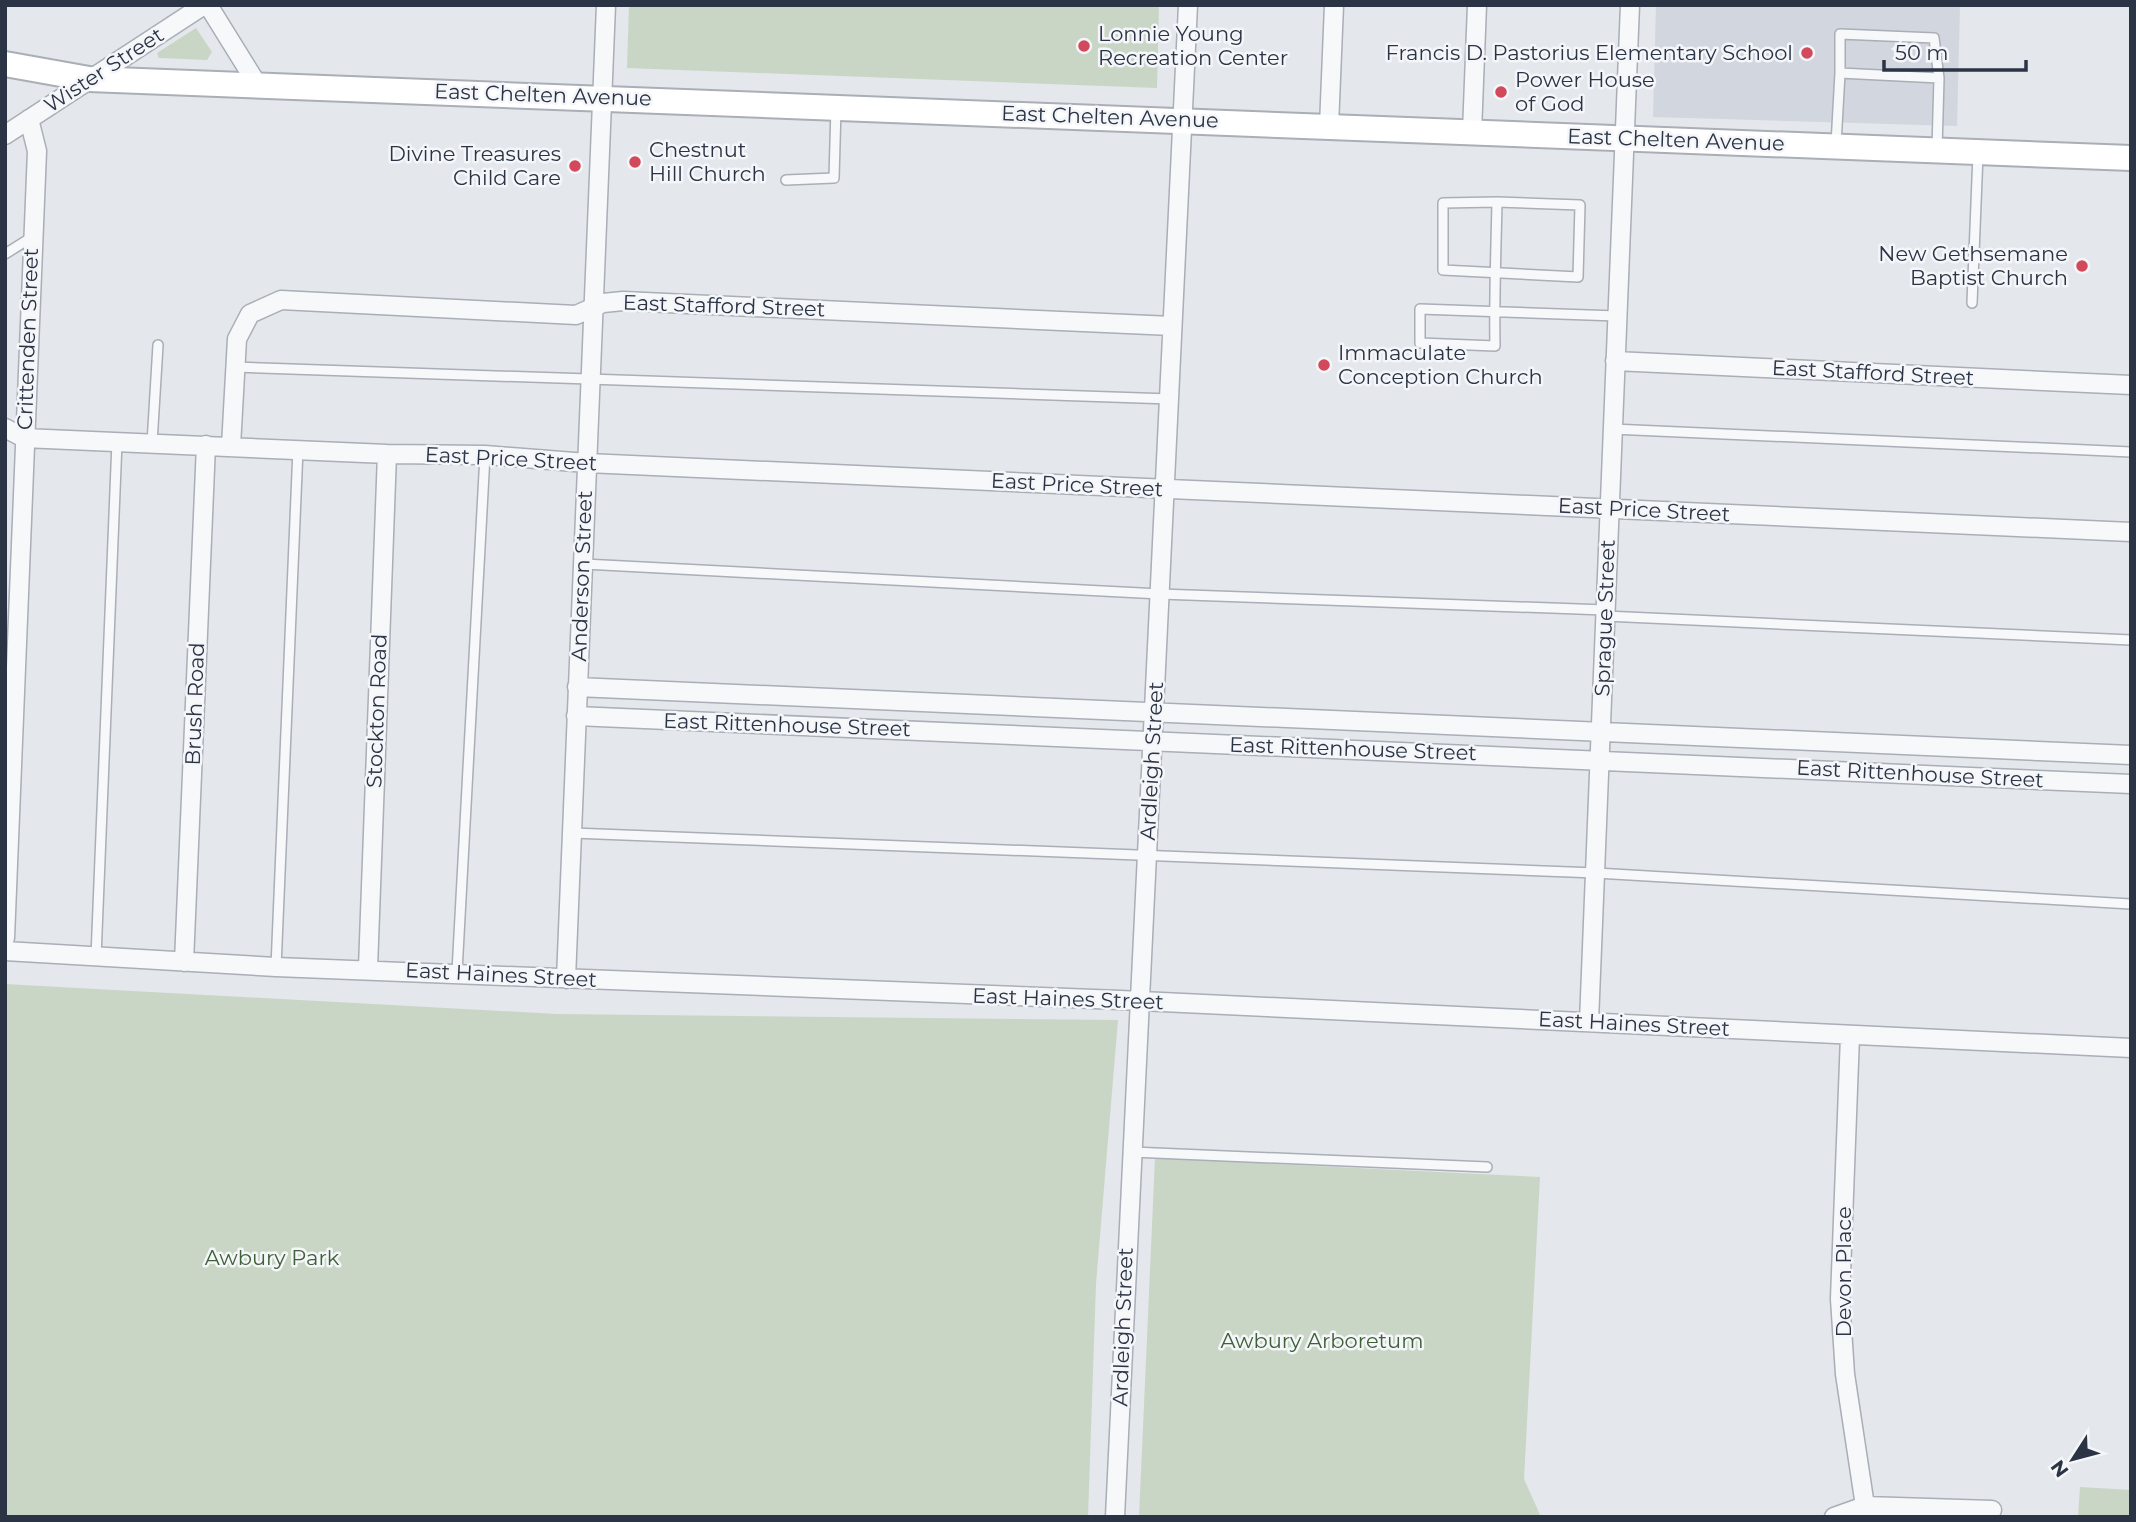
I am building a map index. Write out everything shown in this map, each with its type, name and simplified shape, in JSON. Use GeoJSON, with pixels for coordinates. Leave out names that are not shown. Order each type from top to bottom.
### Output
{"type":"FeatureCollection","features":[{"type":"Feature","properties":{"kind":"street","name":"Wister Street"},"geometry":{"type":"LineString","coordinates":[[5,135],[206,5]]}},
{"type":"Feature","properties":{"kind":"street"},"geometry":{"type":"LineString","coordinates":[[206,5],[257,84]]}},
{"type":"Feature","properties":{"kind":"street","name":"Anderson Street"},"geometry":{"type":"LineString","coordinates":[[566,979],[606,5]]}},
{"type":"Feature","properties":{"kind":"street","name":"Ardleigh Street"},"geometry":{"type":"LineString","coordinates":[[1115,1517],[1130,1152],[1141,1001],[1188,5]]}},
{"type":"Feature","properties":{"kind":"street"},"geometry":{"type":"LineString","coordinates":[[1329,126],[1334,5]]}},
{"type":"Feature","properties":{"kind":"street"},"geometry":{"type":"LineString","coordinates":[[1472,132],[1477,5]]}},
{"type":"Feature","properties":{"kind":"street","name":"Sprague Street"},"geometry":{"type":"LineString","coordinates":[[1589,1022],[1630,5]]}},
{"type":"Feature","properties":{"kind":"street","name":"East Chelten Avenue"},"geometry":{"type":"LineString","coordinates":[[5,64],[89,79],[2131,158]]}},
{"type":"Feature","properties":{"kind":"street","name":"Crittenden Street"},"geometry":{"type":"LineString","coordinates":[[5,938],[11,614],[24,438],[37,151],[29,119]]}},
{"type":"Feature","properties":{"kind":"street","name":"East Stafford Street"},"geometry":{"type":"LineString","coordinates":[[231,446],[237,339],[243,323],[261,307],[281,300],[576,315],[613,301],[1172,326]]}},
{"type":"Feature","properties":{"kind":"street","name":"East Stafford Street"},"geometry":{"type":"LineString","coordinates":[[1615,361],[2131,384]]}},
{"type":"Feature","properties":{"kind":"street"},"geometry":{"type":"LineString","coordinates":[[5,429],[24,438]]}},
{"type":"Feature","properties":{"kind":"street","name":"East Price Street"},"geometry":{"type":"LineString","coordinates":[[24,438],[387,454],[485,455],[587,463],[2131,532]]}},
{"type":"Feature","properties":{"kind":"street","name":"Brush Road"},"geometry":{"type":"LineString","coordinates":[[184,962],[206,445]]}},
{"type":"Feature","properties":{"kind":"street","name":"Stockton Road"},"geometry":{"type":"LineString","coordinates":[[368,968],[387,454]]}},
{"type":"Feature","properties":{"kind":"street","name":"East Rittenhouse Street"},"geometry":{"type":"LineString","coordinates":[[577,687],[2131,755]]}},
{"type":"Feature","properties":{"kind":"street","name":"East Rittenhouse Street"},"geometry":{"type":"LineString","coordinates":[[576,716],[2131,784]]}},
{"type":"Feature","properties":{"kind":"street","name":"East Haines Street"},"geometry":{"type":"LineString","coordinates":[[5,951],[276,967],[368,968],[566,979],[1141,1001],[2131,1048]]}},
{"type":"Feature","properties":{"kind":"street","name":"Devon Place"},"geometry":{"type":"LineString","coordinates":[[1850,1036],[1840,1298],[1845,1374],[1865,1506]]}},
{"type":"Feature","properties":{"kind":"street"},"geometry":{"type":"LineString","coordinates":[[1834,1517],[1865,1506],[1992,1510]]}},
{"type":"Feature","properties":{"kind":"lane"},"geometry":{"type":"LineString","coordinates":[[1836,146],[1840,34],[1934,38],[1939,78],[1937,150]]}},
{"type":"Feature","properties":{"kind":"lane"},"geometry":{"type":"LineString","coordinates":[[1840,73],[1939,78]]}},
{"type":"Feature","properties":{"kind":"lane"},"geometry":{"type":"LineString","coordinates":[[786,180],[834,178],[836,106]]}},
{"type":"Feature","properties":{"kind":"lane"},"geometry":{"type":"LineString","coordinates":[[1972,303],[1978,152]]}},
{"type":"Feature","properties":{"kind":"lane"},"geometry":{"type":"LineString","coordinates":[[1443,202],[1497,202],[1580,205],[1578,277],[1443,270],[1443,202]]}},
{"type":"Feature","properties":{"kind":"lane"},"geometry":{"type":"LineString","coordinates":[[1497,202],[1495,272],[1495,312],[1495,346],[1420,343],[1420,309],[1495,312],[1617,316]]}},
{"type":"Feature","properties":{"kind":"lane"},"geometry":{"type":"LineString","coordinates":[[5,254],[32,237]]}},
{"type":"Feature","properties":{"kind":"lane"},"geometry":{"type":"LineString","coordinates":[[152,443],[158,345]]}},
{"type":"Feature","properties":{"kind":"lane"},"geometry":{"type":"LineString","coordinates":[[235,367],[1170,399]]}},
{"type":"Feature","properties":{"kind":"lane"},"geometry":{"type":"LineString","coordinates":[[1612,429],[2131,452]]}},
{"type":"Feature","properties":{"kind":"lane"},"geometry":{"type":"LineString","coordinates":[[96,958],[117,442]]}},
{"type":"Feature","properties":{"kind":"lane"},"geometry":{"type":"LineString","coordinates":[[276,967],[298,449]]}},
{"type":"Feature","properties":{"kind":"lane"},"geometry":{"type":"LineString","coordinates":[[457,972],[485,455]]}},
{"type":"Feature","properties":{"kind":"lane"},"geometry":{"type":"LineString","coordinates":[[584,564],[2131,640]]}},
{"type":"Feature","properties":{"kind":"lane"},"geometry":{"type":"LineString","coordinates":[[572,833],[1147,853],[1596,873],[2131,904]]}},
{"type":"Feature","properties":{"kind":"lane"},"geometry":{"type":"LineString","coordinates":[[1130,1152],[1487,1167]]}},
{"type":"Feature","properties":{"kind":"shaded area","name":"Francis D. Pastorius Elementary School"},"geometry":{"type":"Polygon","coordinates":[[[1656,5],[1960,5],[1957,126],[1653,117],[1656,5]]]}},
{"type":"Feature","properties":{"kind":"green space"},"geometry":{"type":"Polygon","coordinates":[[[629,5],[1159,5],[1157,88],[627,68],[629,5]]]}},
{"type":"Feature","properties":{"kind":"green space"},"geometry":{"type":"Polygon","coordinates":[[[196,28],[212,52],[207,60],[159,58],[157,53],[196,28]]]}},
{"type":"Feature","properties":{"kind":"green space","name":"Awbury Park"},"geometry":{"type":"Polygon","coordinates":[[[5,984],[557,1014],[1118,1020],[1096,1284],[1088,1517],[5,1517],[5,984]]]}},
{"type":"Feature","properties":{"kind":"green space","name":"Awbury Arboretum"},"geometry":{"type":"Polygon","coordinates":[[[1155,1158],[1540,1177],[1524,1479],[1541,1517],[1139,1517],[1155,1158]]]}},
{"type":"Feature","properties":{"kind":"green space"},"geometry":{"type":"Polygon","coordinates":[[[2080,1487],[2131,1490],[2131,1517],[2078,1517],[2080,1487]]]}},
{"type":"Feature","properties":{"kind":"place","name":"Lonnie Young Recreation Center"},"geometry":{"type":"Point","coordinates":[1084,46]}},
{"type":"Feature","properties":{"kind":"place","name":"Francis D. Pastorius Elementary School"},"geometry":{"type":"Point","coordinates":[1807,53]}},
{"type":"Feature","properties":{"kind":"place","name":"Power House of God"},"geometry":{"type":"Point","coordinates":[1501,92]}},
{"type":"Feature","properties":{"kind":"place","name":"Chestnut Hill Church"},"geometry":{"type":"Point","coordinates":[635,162]}},
{"type":"Feature","properties":{"kind":"place","name":"Divine Treasures Child Care"},"geometry":{"type":"Point","coordinates":[575,166]}},
{"type":"Feature","properties":{"kind":"place","name":"New Gethsemane Baptist Church"},"geometry":{"type":"Point","coordinates":[2082,266]}},
{"type":"Feature","properties":{"kind":"place","name":"Immaculate Conception Church"},"geometry":{"type":"Point","coordinates":[1324,365]}}]}
